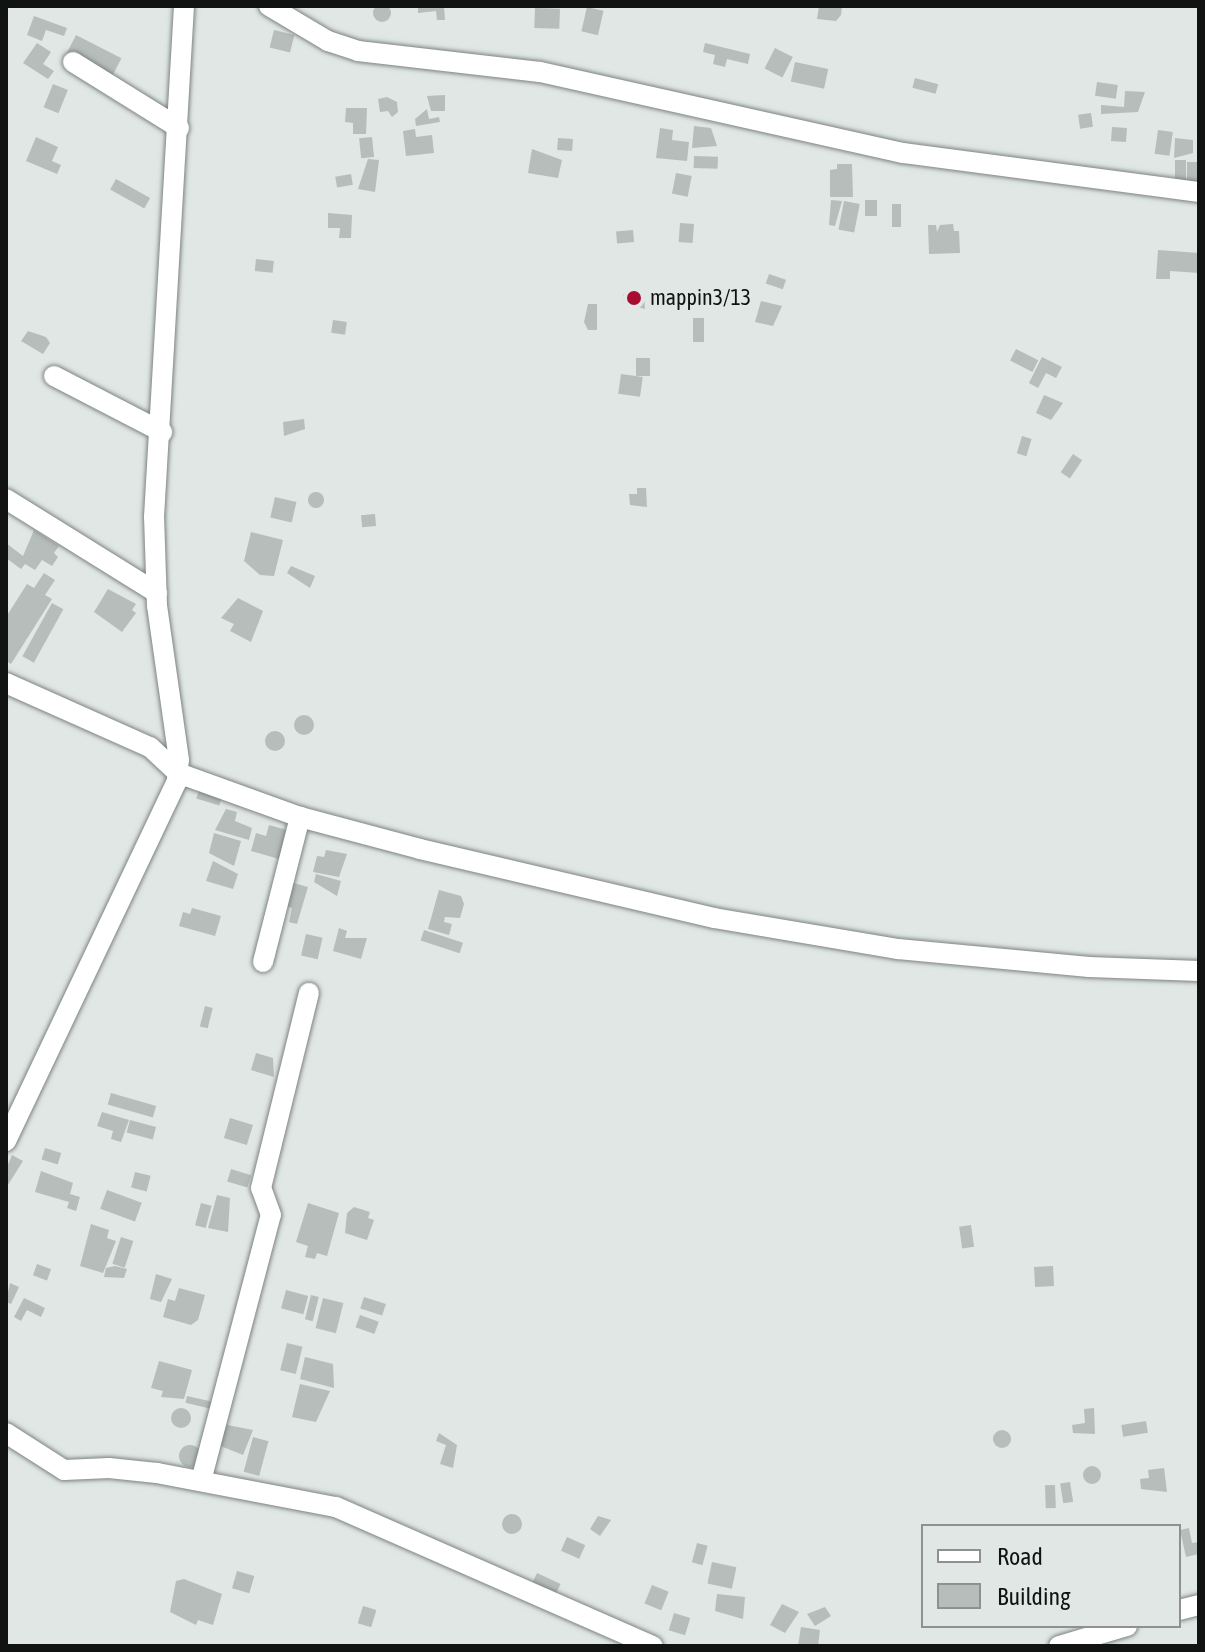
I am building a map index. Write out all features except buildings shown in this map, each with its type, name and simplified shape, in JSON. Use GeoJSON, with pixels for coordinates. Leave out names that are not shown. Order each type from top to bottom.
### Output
{"type":"FeatureCollection","features":[{"type":"Feature","properties":{"kind":"street"},"geometry":{"type":"LineString","coordinates":[[6,1141],[168,804],[178,773],[157,593],[154,517],[162,432],[184,6]]}},
{"type":"Feature","properties":{"kind":"street"},"geometry":{"type":"LineString","coordinates":[[269,6],[358,51],[540,72],[903,153],[1199,192]]}},
{"type":"Feature","properties":{"kind":"street"},"geometry":{"type":"LineString","coordinates":[[73,62],[179,128]]}},
{"type":"Feature","properties":{"kind":"street"},"geometry":{"type":"LineString","coordinates":[[54,376],[162,432]]}},
{"type":"Feature","properties":{"kind":"street"},"geometry":{"type":"LineString","coordinates":[[6,499],[157,593]]}},
{"type":"Feature","properties":{"kind":"street"},"geometry":{"type":"LineString","coordinates":[[6,683],[150,747],[178,773],[300,817],[714,918],[898,949],[1089,967],[1199,971]]}},
{"type":"Feature","properties":{"kind":"street"},"geometry":{"type":"LineString","coordinates":[[263,962],[300,817]]}},
{"type":"Feature","properties":{"kind":"street"},"geometry":{"type":"LineString","coordinates":[[201,1481],[271,1215],[261,1188],[309,993]]}},
{"type":"Feature","properties":{"kind":"street"},"geometry":{"type":"LineString","coordinates":[[6,1433],[64,1470],[109,1468],[201,1481],[336,1507],[653,1646]]}},
{"type":"Feature","properties":{"kind":"street"},"geometry":{"type":"LineString","coordinates":[[1059,1646],[1120,1628]]}},
{"type":"Feature","properties":{"kind":"place","name":"mappin3/13"},"geometry":{"type":"Point","coordinates":[634,298]}}]}
